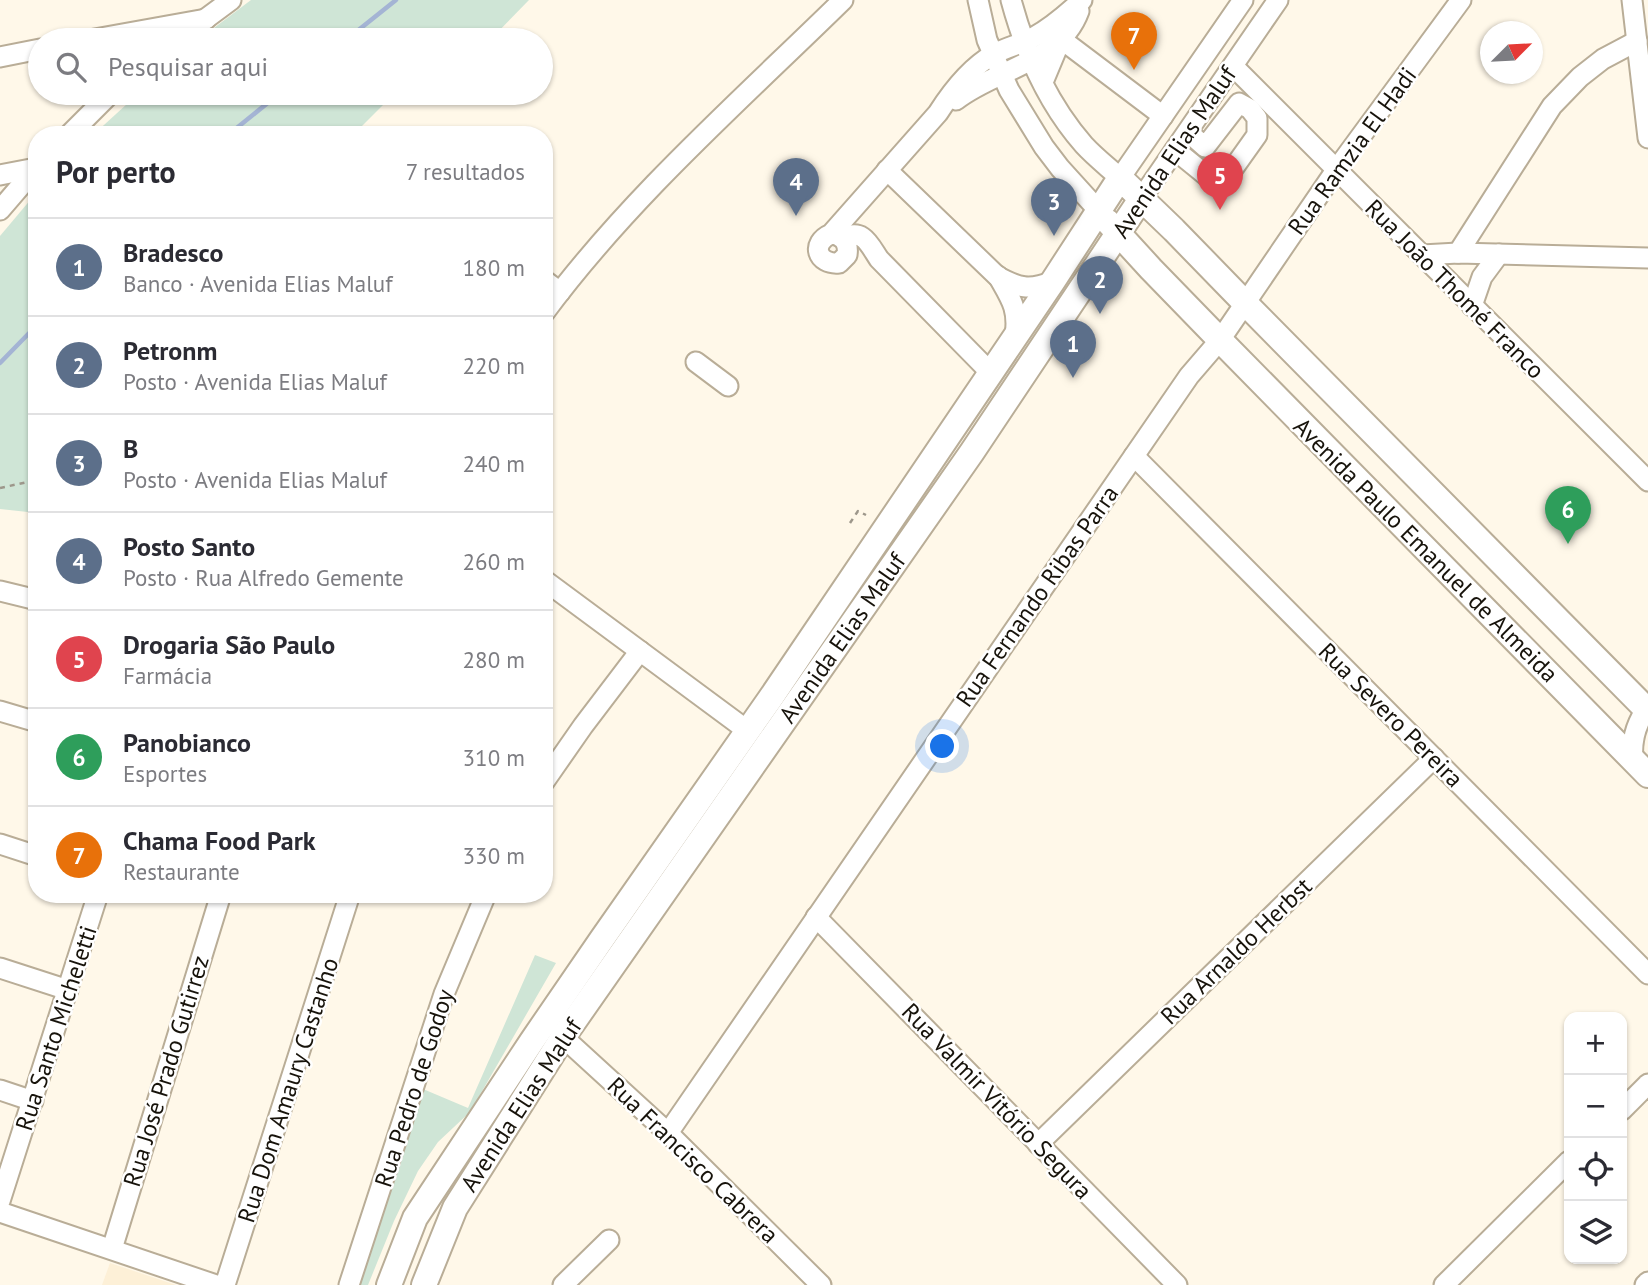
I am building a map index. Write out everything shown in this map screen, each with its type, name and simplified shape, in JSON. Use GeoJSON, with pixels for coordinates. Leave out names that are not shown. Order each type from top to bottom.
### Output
{"type":"FeatureCollection","features":[{"type":"Feature","properties":{"kind":"main road","name":"Avenida Elias Maluf"},"geometry":{"type":"LineString","coordinates":[[389,1285],[415,1218],[532,1041],[748,731],[1120,178]]}},
{"type":"Feature","properties":{"kind":"main road","name":"Avenida Paulo Emanuel de Almeida"},"geometry":{"type":"LineString","coordinates":[[1120,178],[1647,709]]}},
{"type":"Feature","properties":{"kind":"main road","name":"Avenida Elias Maluf"},"geometry":{"type":"LineString","coordinates":[[425,1284],[455,1208],[564,1037],[972,452],[1141,199]]}},
{"type":"Feature","properties":{"kind":"main road","name":"Avenida Paulo Emanuel de Almeida"},"geometry":{"type":"LineString","coordinates":[[1099,211],[1220,340],[1641,767]]}},
{"type":"Feature","properties":{"kind":"main road"},"geometry":{"type":"LineString","coordinates":[[972,452],[1002,393],[990,372]]}},
{"type":"Feature","properties":{"kind":"main road"},"geometry":{"type":"LineString","coordinates":[[532,1041],[546,1037],[564,1037]]}},
{"type":"Feature","properties":{"kind":"street"},"geometry":{"type":"LineString","coordinates":[[194,28],[231,0]]}},
{"type":"Feature","properties":{"kind":"street"},"geometry":{"type":"LineString","coordinates":[[553,285],[844,0]]}},
{"type":"Feature","properties":{"kind":"street"},"geometry":{"type":"LineString","coordinates":[[978,0],[990,48],[1005,82],[1060,168],[1099,211]]}},
{"type":"Feature","properties":{"kind":"street"},"geometry":{"type":"LineString","coordinates":[[1005,82],[1059,31],[1082,0]]}},
{"type":"Feature","properties":{"kind":"street","name":"Avenida Elias Maluf"},"geometry":{"type":"LineString","coordinates":[[1120,178],[1242,0]]}},
{"type":"Feature","properties":{"kind":"street","name":"Avenida Elias Maluf"},"geometry":{"type":"LineString","coordinates":[[1141,199],[1278,0]]}},
{"type":"Feature","properties":{"kind":"street","name":"Rua Ramzia El Hadi"},"geometry":{"type":"LineString","coordinates":[[1245,303],[1336,170],[1461,0]]}},
{"type":"Feature","properties":{"kind":"street"},"geometry":{"type":"LineString","coordinates":[[1632,0],[1648,138]]}},
{"type":"Feature","properties":{"kind":"street"},"geometry":{"type":"LineString","coordinates":[[1014,9],[1031,22],[1059,31],[1163,116]]}},
{"type":"Feature","properties":{"kind":"street"},"geometry":{"type":"LineString","coordinates":[[1014,9],[1023,42],[1058,109],[1084,145],[1120,178]]}},
{"type":"Feature","properties":{"kind":"street"},"geometry":{"type":"LineString","coordinates":[[156,28],[206,19]]}},
{"type":"Feature","properties":{"kind":"street"},"geometry":{"type":"LineString","coordinates":[[990,48],[1059,31]]}},
{"type":"Feature","properties":{"kind":"street"},"geometry":{"type":"LineString","coordinates":[[1043,82],[1059,31]]}},
{"type":"Feature","properties":{"kind":"street"},"geometry":{"type":"LineString","coordinates":[[1458,253],[1552,106],[1580,77],[1603,59],[1637,41]]}},
{"type":"Feature","properties":{"kind":"street"},"geometry":{"type":"LineString","coordinates":[[990,48],[969,90],[938,113],[851,211],[841,239],[879,259],[990,372]]}},
{"type":"Feature","properties":{"kind":"street"},"geometry":{"type":"LineString","coordinates":[[0,57],[28,51]]}},
{"type":"Feature","properties":{"kind":"street","name":"Rua João Thomé Franco"},"geometry":{"type":"LineString","coordinates":[[1233,66],[1648,481]]}},
{"type":"Feature","properties":{"kind":"street"},"geometry":{"type":"LineString","coordinates":[[978,76],[1005,82]]}},
{"type":"Feature","properties":{"kind":"street"},"geometry":{"type":"LineString","coordinates":[[1175,150],[1212,180],[1225,180],[1257,135],[1257,118],[1250,109],[1240,103],[1205,147],[1188,132]]}},
{"type":"Feature","properties":{"kind":"street"},"geometry":{"type":"LineString","coordinates":[[78,126],[98,105]]}},
{"type":"Feature","properties":{"kind":"street"},"geometry":{"type":"LineString","coordinates":[[0,175],[28,170]]}},
{"type":"Feature","properties":{"kind":"street"},"geometry":{"type":"LineString","coordinates":[[887,170],[997,275],[1015,285],[1032,288],[1053,281]]}},
{"type":"Feature","properties":{"kind":"street"},"geometry":{"type":"LineString","coordinates":[[0,210],[7,192],[28,175]]}},
{"type":"Feature","properties":{"kind":"street"},"geometry":{"type":"LineString","coordinates":[[1422,255],[1458,253],[1648,258]]}},
{"type":"Feature","properties":{"kind":"street"},"geometry":{"type":"LineString","coordinates":[[1472,306],[1482,277],[1499,254]]}},
{"type":"Feature","properties":{"kind":"street"},"geometry":{"type":"LineString","coordinates":[[997,275],[1016,313],[1015,336]]}},
{"type":"Feature","properties":{"kind":"street"},"geometry":{"type":"LineString","coordinates":[[1220,340],[1245,303]]}},
{"type":"Feature","properties":{"kind":"street","name":"Rua Fernando Ribas Parra"},"geometry":{"type":"LineString","coordinates":[[668,1133],[1189,376],[1220,340]]}},
{"type":"Feature","properties":{"kind":"street"},"geometry":{"type":"LineString","coordinates":[[696,362],[728,386]]}},
{"type":"Feature","properties":{"kind":"street","name":"Rua Severo Pereira"},"geometry":{"type":"LineString","coordinates":[[1134,456],[1648,974]]}},
{"type":"Feature","properties":{"kind":"street"},"geometry":{"type":"LineString","coordinates":[[553,587],[748,731]]}},
{"type":"Feature","properties":{"kind":"street"},"geometry":{"type":"LineString","coordinates":[[0,591],[28,598]]}},
{"type":"Feature","properties":{"kind":"street"},"geometry":{"type":"LineString","coordinates":[[553,769],[640,651]]}},
{"type":"Feature","properties":{"kind":"street","name":"Avenida Paulo Emanuel de Almeida"},"geometry":{"type":"LineString","coordinates":[[1641,767],[1632,745],[1640,718],[1647,709]]}},
{"type":"Feature","properties":{"kind":"street"},"geometry":{"type":"LineString","coordinates":[[0,711],[28,719]]}},
{"type":"Feature","properties":{"kind":"street","name":"Rua Arnaldo Herbst"},"geometry":{"type":"LineString","coordinates":[[1038,1144],[1434,758]]}},
{"type":"Feature","properties":{"kind":"street"},"geometry":{"type":"LineString","coordinates":[[0,844],[28,853]]}},
{"type":"Feature","properties":{"kind":"street","name":"Rua Santo Micheletti"},"geometry":{"type":"LineString","coordinates":[[0,1202],[95,903]]}},
{"type":"Feature","properties":{"kind":"street","name":"Rua José Prado Gutirrez"},"geometry":{"type":"LineString","coordinates":[[112,1248],[218,903]]}},
{"type":"Feature","properties":{"kind":"street","name":"Rua Dom Amaury Castanho"},"geometry":{"type":"LineString","coordinates":[[225,1285],[347,903]]}},
{"type":"Feature","properties":{"kind":"street","name":"Rua Pedro de Godoy"},"geometry":{"type":"LineString","coordinates":[[349,1285],[444,994],[482,903]]}},
{"type":"Feature","properties":{"kind":"street","name":"Rua Valmir Vitório Segura"},"geometry":{"type":"LineString","coordinates":[[816,917],[1177,1285]]}},
{"type":"Feature","properties":{"kind":"street"},"geometry":{"type":"LineString","coordinates":[[0,968],[68,990]]}},
{"type":"Feature","properties":{"kind":"street","name":"Rua Francisco Cabrera"},"geometry":{"type":"LineString","coordinates":[[564,1037],[668,1133],[821,1285]]}},
{"type":"Feature","properties":{"kind":"street"},"geometry":{"type":"LineString","coordinates":[[1627,1105],[1648,1084]]}},
{"type":"Feature","properties":{"kind":"street"},"geometry":{"type":"LineString","coordinates":[[0,1090],[33,1101]]}},
{"type":"Feature","properties":{"kind":"street"},"geometry":{"type":"LineString","coordinates":[[1444,1285],[1564,1166]]}},
{"type":"Feature","properties":{"kind":"street"},"geometry":{"type":"LineString","coordinates":[[0,1212],[216,1285]]}},
{"type":"Feature","properties":{"kind":"street"},"geometry":{"type":"LineString","coordinates":[[563,1285],[608,1240]]}},
{"type":"Feature","properties":{"kind":"path"},"geometry":{"type":"LineString","coordinates":[[0,488],[28,482]]}},
{"type":"Feature","properties":{"kind":"path"},"geometry":{"type":"LineString","coordinates":[[850,523],[858,511],[866,515]]}},
{"type":"Feature","properties":{"kind":"shaded area"},"geometry":{"type":"Polygon","coordinates":[[[110,1263],[176,1285],[102,1285],[110,1263]]]}},
{"type":"Feature","properties":{"kind":"green space"},"geometry":{"type":"Polygon","coordinates":[[[251,0],[529,0],[502,28],[214,28],[251,0]]]}},
{"type":"Feature","properties":{"kind":"green space"},"geometry":{"type":"Polygon","coordinates":[[[126,105],[383,105],[362,126],[103,126],[126,105]]]}},
{"type":"Feature","properties":{"kind":"green space"},"geometry":{"type":"Polygon","coordinates":[[[28,203],[28,512],[0,509],[0,236],[28,203]]]}},
{"type":"Feature","properties":{"kind":"green space"},"geometry":{"type":"Polygon","coordinates":[[[535,955],[556,963],[470,1112],[438,1142],[418,1171],[368,1285],[359,1285],[423,1089],[468,1108],[535,955]]]}},
{"type":"Feature","properties":{"kind":"waterway"},"geometry":{"type":"LineString","coordinates":[[361,28],[396,0]]}},
{"type":"Feature","properties":{"kind":"waterway"},"geometry":{"type":"LineString","coordinates":[[239,126],[265,105]]}},
{"type":"Feature","properties":{"kind":"waterway"},"geometry":{"type":"LineString","coordinates":[[0,363],[28,334]]}},
{"type":"Feature","properties":{"kind":"place","name":"Chama Food Park"},"geometry":{"type":"Point","coordinates":[1134,70]}},
{"type":"Feature","properties":{"kind":"place","name":"Drogaria São Paulo"},"geometry":{"type":"Point","coordinates":[1220,210]}},
{"type":"Feature","properties":{"kind":"place","name":"Posto Santo"},"geometry":{"type":"Point","coordinates":[796,216]}},
{"type":"Feature","properties":{"kind":"place","name":"B"},"geometry":{"type":"Point","coordinates":[1054,236]}},
{"type":"Feature","properties":{"kind":"place","name":"Petronm"},"geometry":{"type":"Point","coordinates":[1100,314]}},
{"type":"Feature","properties":{"kind":"place","name":"Bradesco"},"geometry":{"type":"Point","coordinates":[1073,378]}},
{"type":"Feature","properties":{"kind":"place","name":"Panobianco"},"geometry":{"type":"Point","coordinates":[1568,544]}}]}
